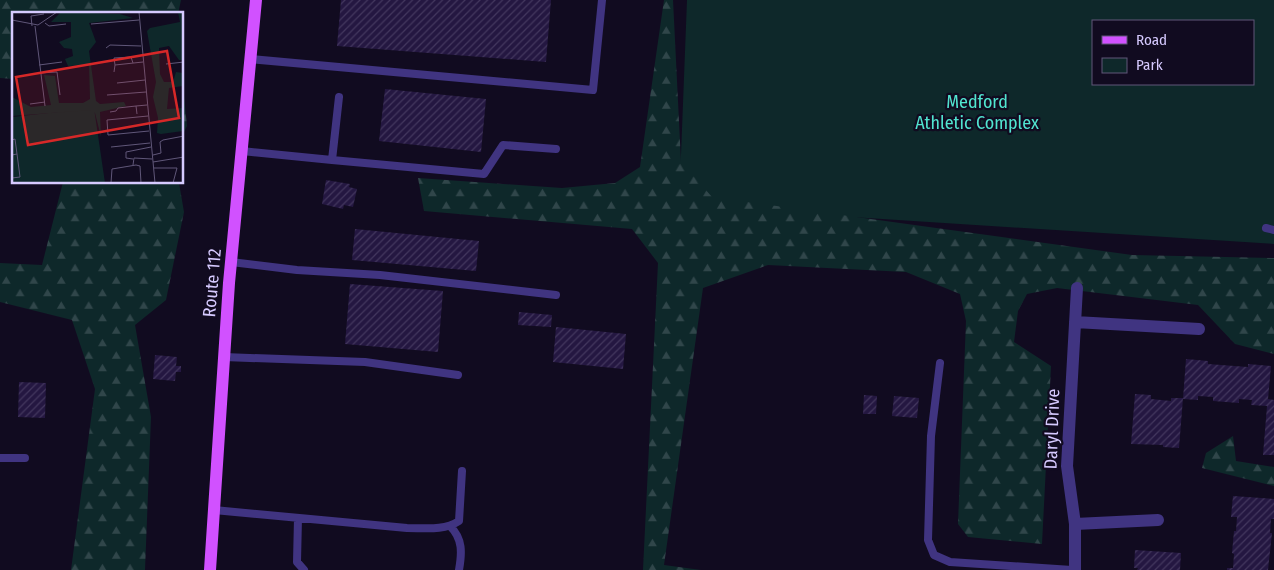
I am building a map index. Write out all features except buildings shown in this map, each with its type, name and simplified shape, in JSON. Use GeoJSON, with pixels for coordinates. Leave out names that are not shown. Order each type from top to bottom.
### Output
{"type":"FeatureCollection","features":[{"type":"Feature","properties":{"kind":"main road","name":"Route 112"},"geometry":{"type":"LineString","coordinates":[[210,570],[231,262],[256,0]]}},
{"type":"Feature","properties":{"kind":"street","name":"Daryl Drive"},"geometry":{"type":"LineString","coordinates":[[1074,570],[1075,524],[1066,466],[1077,288]]}},
{"type":"Feature","properties":{"kind":"street"},"geometry":{"type":"LineString","coordinates":[[1075,322],[1198,329]]}},
{"type":"Feature","properties":{"kind":"street"},"geometry":{"type":"LineString","coordinates":[[1075,524],[1158,520]]}},
{"type":"Feature","properties":{"kind":"lane"},"geometry":{"type":"LineString","coordinates":[[250,59],[593,90],[602,0]]}},
{"type":"Feature","properties":{"kind":"lane"},"geometry":{"type":"LineString","coordinates":[[332,160],[339,97]]}},
{"type":"Feature","properties":{"kind":"lane"},"geometry":{"type":"LineString","coordinates":[[242,152],[484,174],[503,145],[556,149]]}},
{"type":"Feature","properties":{"kind":"lane"},"geometry":{"type":"LineString","coordinates":[[231,262],[297,270],[380,275],[556,295]]}},
{"type":"Feature","properties":{"kind":"lane"},"geometry":{"type":"LineString","coordinates":[[224,357],[365,362],[458,375]]}},
{"type":"Feature","properties":{"kind":"lane"},"geometry":{"type":"LineString","coordinates":[[940,363],[931,436],[928,540],[934,555],[950,562],[1074,570]]}},
{"type":"Feature","properties":{"kind":"lane"},"geometry":{"type":"LineString","coordinates":[[0,458],[25,458]]}},
{"type":"Feature","properties":{"kind":"lane"},"geometry":{"type":"LineString","coordinates":[[214,510],[407,528],[450,526],[459,521],[462,471]]}},
{"type":"Feature","properties":{"kind":"lane"},"geometry":{"type":"LineString","coordinates":[[298,518],[297,562],[304,570]]}},
{"type":"Feature","properties":{"kind":"lane"},"geometry":{"type":"LineString","coordinates":[[450,526],[458,534],[462,554],[459,570]]}},
{"type":"Feature","properties":{"kind":"green space"},"geometry":{"type":"Polygon","coordinates":[[[0,0],[181,0],[178,12],[12,12],[12,79],[0,78],[0,0]]]}},
{"type":"Feature","properties":{"kind":"green space"},"geometry":{"type":"Polygon","coordinates":[[[664,0],[673,0],[681,162],[712,197],[1132,255],[1274,258],[1274,354],[1235,344],[1198,305],[1057,288],[1027,294],[1018,311],[1014,342],[1051,366],[1042,544],[968,537],[958,524],[966,321],[960,294],[906,272],[768,265],[703,288],[664,565],[701,570],[643,570],[658,263],[632,229],[424,211],[418,178],[562,188],[615,183],[640,167],[664,0]]]}},
{"type":"Feature","properties":{"kind":"green space","name":"Medford Athletic Complex"},"geometry":{"type":"Polygon","coordinates":[[[687,0],[1274,0],[1274,244],[679,206],[687,0]]]}},
{"type":"Feature","properties":{"kind":"green space"},"geometry":{"type":"Polygon","coordinates":[[[184,96],[187,126],[184,132],[184,96]]]}},
{"type":"Feature","properties":{"kind":"green space"},"geometry":{"type":"Polygon","coordinates":[[[62,184],[179,184],[184,212],[166,300],[135,325],[151,417],[145,570],[71,570],[95,389],[72,320],[0,302],[0,263],[42,265],[62,184]]]}},
{"type":"Feature","properties":{"kind":"green space"},"geometry":{"type":"Polygon","coordinates":[[[1233,436],[1236,461],[1274,467],[1274,486],[1202,468],[1206,453],[1233,436]]]}}]}
